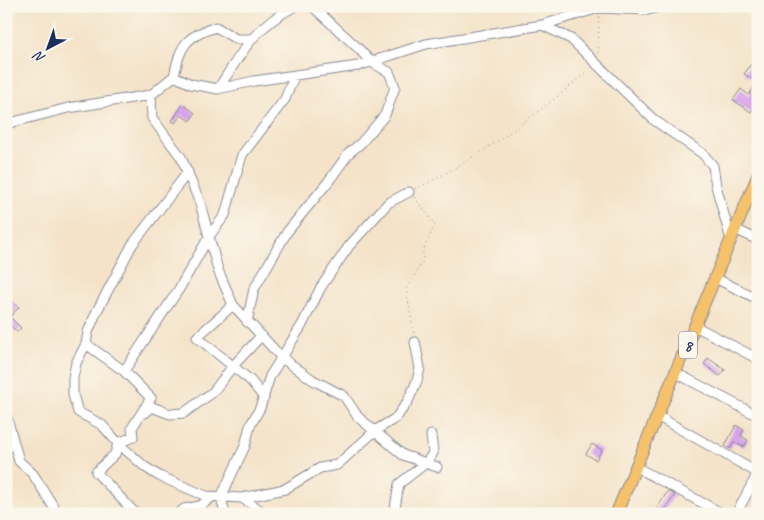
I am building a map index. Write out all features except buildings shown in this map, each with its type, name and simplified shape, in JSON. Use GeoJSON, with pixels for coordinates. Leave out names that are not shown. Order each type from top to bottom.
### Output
{"type":"FeatureCollection","features":[{"type":"Feature","properties":{"kind":"main road","name":"8"},"geometry":{"type":"LineString","coordinates":[[617,513],[757,177]]}},
{"type":"Feature","properties":{"kind":"street"},"geometry":{"type":"LineString","coordinates":[[218,89],[250,39],[278,15],[295,6]]}},
{"type":"Feature","properties":{"kind":"street"},"geometry":{"type":"LineString","coordinates":[[247,322],[254,289],[287,232],[328,182],[349,152],[361,144],[385,115],[395,87],[389,72],[371,62],[312,6]]}},
{"type":"Feature","properties":{"kind":"street"},"geometry":{"type":"LineString","coordinates":[[174,76],[191,84],[218,89],[254,81],[294,77],[358,66],[426,44],[542,24],[599,8],[648,10],[663,6]]}},
{"type":"Feature","properties":{"kind":"street"},"geometry":{"type":"LineString","coordinates":[[542,24],[571,39],[654,120],[703,154],[713,166],[716,186],[733,235],[758,240]]}},
{"type":"Feature","properties":{"kind":"street"},"geometry":{"type":"LineString","coordinates":[[6,124],[68,108],[152,95],[174,76],[180,50],[196,33],[216,27],[236,39],[250,39]]}},
{"type":"Feature","properties":{"kind":"street"},"geometry":{"type":"LineString","coordinates":[[124,370],[179,290],[210,235],[225,215],[242,155],[285,99],[294,77]]}},
{"type":"Feature","properties":{"kind":"street"},"geometry":{"type":"LineString","coordinates":[[152,95],[152,118],[182,157],[210,235],[218,270],[233,305],[282,358],[313,380],[344,396],[358,417],[376,430],[403,455],[437,467]]}},
{"type":"Feature","properties":{"kind":"street"},"geometry":{"type":"LineString","coordinates":[[188,172],[169,199],[152,216],[118,269],[88,332],[86,344],[76,363],[72,378],[73,395],[78,412],[102,425],[118,443],[145,467],[159,476],[217,497],[242,498],[285,489],[320,468],[337,465],[376,430],[396,418],[408,401],[417,381],[420,368],[415,342]]}},
{"type":"Feature","properties":{"kind":"street"},"geometry":{"type":"LineString","coordinates":[[178,514],[184,509],[200,506],[217,497],[245,446],[250,426],[264,398],[270,376],[302,325],[321,287],[349,246],[388,203],[409,192]]}},
{"type":"Feature","properties":{"kind":"street"},"geometry":{"type":"LineString","coordinates":[[715,278],[758,299]]}},
{"type":"Feature","properties":{"kind":"street"},"geometry":{"type":"LineString","coordinates":[[233,305],[197,337],[251,381],[264,398]]}},
{"type":"Feature","properties":{"kind":"street"},"geometry":{"type":"LineString","coordinates":[[695,326],[758,359]]}},
{"type":"Feature","properties":{"kind":"street"},"geometry":{"type":"LineString","coordinates":[[132,428],[152,407],[170,414],[184,412],[213,392],[233,366],[261,336]]}},
{"type":"Feature","properties":{"kind":"street"},"geometry":{"type":"LineString","coordinates":[[86,344],[124,370],[151,398],[132,428],[133,437],[118,443]]}},
{"type":"Feature","properties":{"kind":"street"},"geometry":{"type":"LineString","coordinates":[[676,372],[758,416]]}},
{"type":"Feature","properties":{"kind":"street"},"geometry":{"type":"LineString","coordinates":[[6,414],[8,431],[19,461],[33,474],[58,514]]}},
{"type":"Feature","properties":{"kind":"street"},"geometry":{"type":"LineString","coordinates":[[658,416],[758,473],[736,514]]}},
{"type":"Feature","properties":{"kind":"street"},"geometry":{"type":"LineString","coordinates":[[394,514],[399,484],[426,463],[433,453],[431,435]]}},
{"type":"Feature","properties":{"kind":"street"},"geometry":{"type":"LineString","coordinates":[[118,443],[115,454],[96,472],[136,514]]}},
{"type":"Feature","properties":{"kind":"street"},"geometry":{"type":"LineString","coordinates":[[636,467],[722,514]]}},
{"type":"Feature","properties":{"kind":"street"},"geometry":{"type":"LineString","coordinates":[[217,497],[225,514]]}},
{"type":"Feature","properties":{"kind":"street"},"geometry":{"type":"LineString","coordinates":[[242,498],[266,514]]}},
{"type":"Feature","properties":{"kind":"path"},"geometry":{"type":"LineString","coordinates":[[415,342],[406,289],[423,261],[423,251],[434,224],[409,192],[449,173],[554,100],[597,63],[599,8]]}}]}
